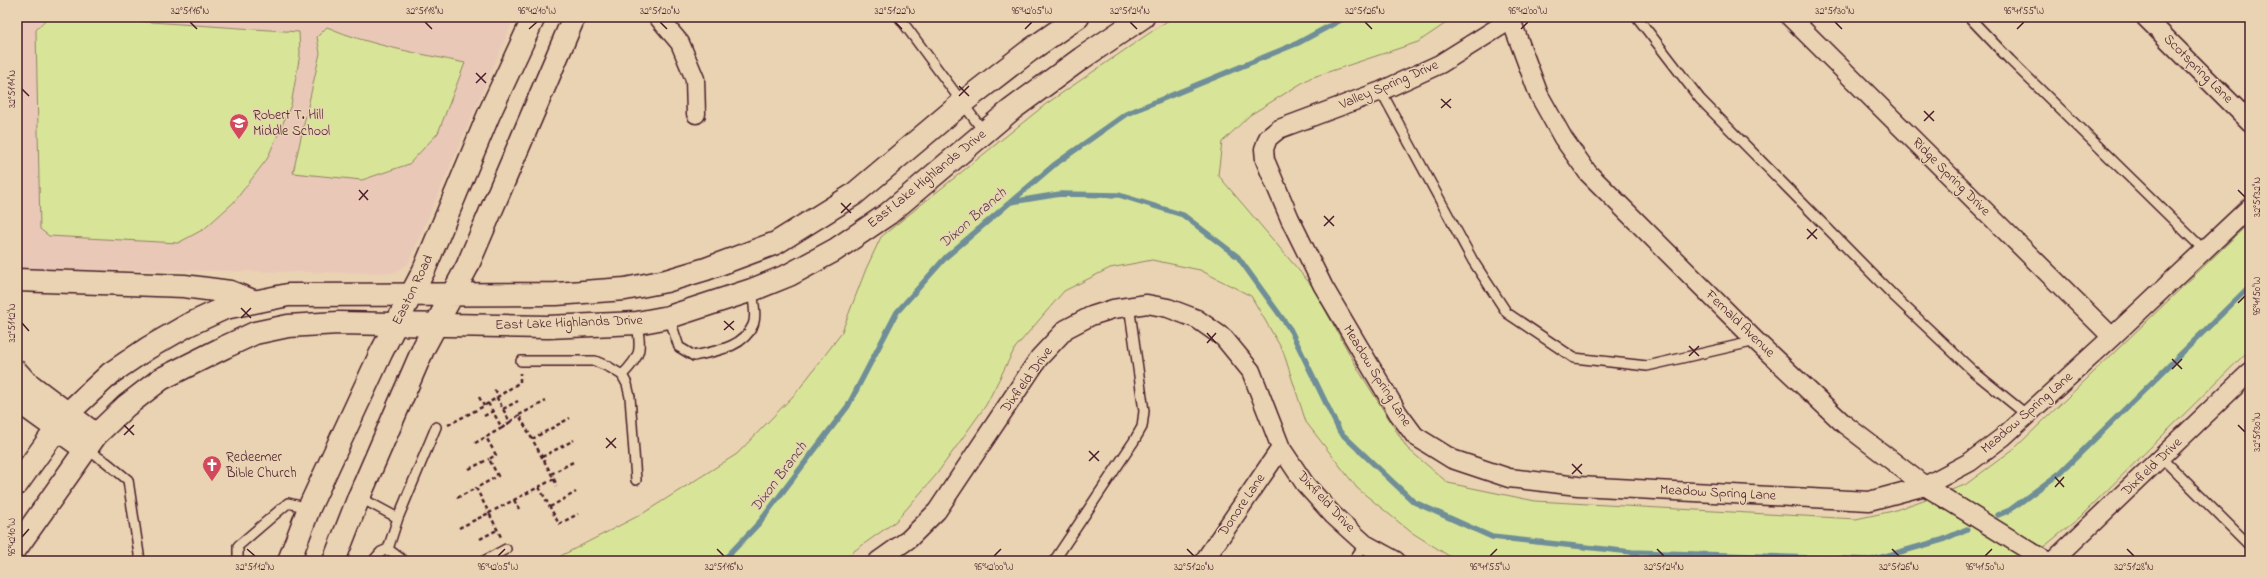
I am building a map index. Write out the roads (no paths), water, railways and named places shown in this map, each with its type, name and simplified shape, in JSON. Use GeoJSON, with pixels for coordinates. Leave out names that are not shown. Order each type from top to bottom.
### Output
{"type":"FeatureCollection","features":[{"type":"Feature","properties":{"kind":"main road","name":"Easton Road"},"geometry":{"type":"LineString","coordinates":[[289,561],[309,508],[396,325],[412,295],[489,114],[534,17]]}},
{"type":"Feature","properties":{"kind":"main road"},"geometry":{"type":"LineString","coordinates":[[334,561],[359,497],[424,347],[467,267],[511,168],[574,17]]}},
{"type":"Feature","properties":{"kind":"main road","name":"East Lake Highlands Drive"},"geometry":{"type":"LineString","coordinates":[[17,484],[62,421],[111,373],[148,348],[188,325],[225,308],[288,295],[336,293],[452,296],[556,294],[625,289],[666,281],[741,256],[776,242],[853,195],[962,103],[1029,51],[1078,17]]}},
{"type":"Feature","properties":{"kind":"main road","name":"East Lake Highlands Drive"},"geometry":{"type":"LineString","coordinates":[[17,547],[90,442],[126,406],[161,379],[255,333],[288,326],[338,323],[548,327],[637,323],[668,317],[752,290],[789,275],[835,250],[888,214],[984,132],[1082,58],[1143,17]]}},
{"type":"Feature","properties":{"kind":"main road"},"geometry":{"type":"LineString","coordinates":[[17,280],[184,286],[230,292],[253,301]]}},
{"type":"Feature","properties":{"kind":"main road"},"geometry":{"type":"LineString","coordinates":[[17,372],[62,421],[90,442]]}},
{"type":"Feature","properties":{"kind":"main road"},"geometry":{"type":"LineString","coordinates":[[17,400],[62,421]]}},
{"type":"Feature","properties":{"kind":"street"},"geometry":{"type":"LineString","coordinates":[[658,17],[680,42],[695,79],[696,114]]}},
{"type":"Feature","properties":{"kind":"street","name":"Ridge Spring Drive"},"geometry":{"type":"LineString","coordinates":[[1790,17],[2112,337]]}},
{"type":"Feature","properties":{"kind":"street","name":"Scotspring Lane"},"geometry":{"type":"LineString","coordinates":[[2145,17],[2250,122]]}},
{"type":"Feature","properties":{"kind":"street","name":"Valley Spring Drive"},"geometry":{"type":"LineString","coordinates":[[1264,149],[1268,138],[1279,129],[1381,91],[1440,64],[1512,18]]}},
{"type":"Feature","properties":{"kind":"street","name":"Fernald Avenue"},"geometry":{"type":"LineString","coordinates":[[1512,18],[1539,95],[1563,138],[1588,173],[1756,341],[1844,424],[1925,486],[2046,561]]}},
{"type":"Feature","properties":{"kind":"street","name":"Meadow Spring Lane"},"geometry":{"type":"LineString","coordinates":[[1264,149],[1264,160],[1290,219],[1323,286],[1398,413],[1415,436],[1452,459],[1508,478],[1578,486],[1869,501],[1925,486],[1970,462],[2003,437],[2250,207]]}},
{"type":"Feature","properties":{"kind":"street","name":"Dixfield Drive"},"geometry":{"type":"LineString","coordinates":[[878,561],[909,539],[937,511],[1039,358],[1066,329],[1091,316],[1129,305],[1147,304],[1168,308],[1198,319],[1224,338],[1251,372],[1281,448],[1305,484],[1333,515],[1365,544],[1396,561]]}},
{"type":"Feature","properties":{"kind":"street","name":"Dixfield Drive"},"geometry":{"type":"LineString","coordinates":[[2053,561],[2249,375]]}},
{"type":"Feature","properties":{"kind":"street","name":"Donore Lane"},"geometry":{"type":"LineString","coordinates":[[1204,561],[1281,448]]}},
{"type":"Feature","properties":{"kind":"lane"},"geometry":{"type":"LineString","coordinates":[[899,17],[984,132]]}},
{"type":"Feature","properties":{"kind":"lane"},"geometry":{"type":"LineString","coordinates":[[1637,17],[1700,99],[1896,298],[1974,372],[2027,415]]}},
{"type":"Feature","properties":{"kind":"lane"},"geometry":{"type":"LineString","coordinates":[[1969,17],[2010,60],[2204,250]]}},
{"type":"Feature","properties":{"kind":"lane"},"geometry":{"type":"LineString","coordinates":[[1381,91],[1472,261],[1507,313],[1574,358],[1647,366],[1756,341]]}},
{"type":"Feature","properties":{"kind":"lane"},"geometry":{"type":"LineString","coordinates":[[668,317],[679,346],[694,356],[722,350],[743,338],[753,324],[752,290]]}},
{"type":"Feature","properties":{"kind":"lane"},"geometry":{"type":"LineString","coordinates":[[1054,561],[1142,427],[1143,396],[1129,305]]}},
{"type":"Feature","properties":{"kind":"lane"},"geometry":{"type":"LineString","coordinates":[[622,375],[639,356],[641,346],[637,323]]}},
{"type":"Feature","properties":{"kind":"lane"},"geometry":{"type":"LineString","coordinates":[[521,361],[595,361],[609,366],[622,375],[627,384],[630,398],[636,480]]}},
{"type":"Feature","properties":{"kind":"lane"},"geometry":{"type":"LineString","coordinates":[[373,561],[381,552],[388,549],[398,518],[436,427]]}},
{"type":"Feature","properties":{"kind":"lane"},"geometry":{"type":"LineString","coordinates":[[90,442],[106,462],[128,480],[140,561]]}},
{"type":"Feature","properties":{"kind":"lane"},"geometry":{"type":"LineString","coordinates":[[2162,458],[2250,546]]}},
{"type":"Feature","properties":{"kind":"lane"},"geometry":{"type":"LineString","coordinates":[[359,497],[398,518]]}},
{"type":"Feature","properties":{"kind":"lane"},"geometry":{"type":"LineString","coordinates":[[238,561],[238,546],[288,503],[309,508]]}},
{"type":"Feature","properties":{"kind":"lane"},"geometry":{"type":"LineString","coordinates":[[1353,561],[1365,544]]}},
{"type":"Feature","properties":{"kind":"lane"},"geometry":{"type":"LineString","coordinates":[[388,549],[404,561]]}},
{"type":"Feature","properties":{"kind":"lane"},"geometry":{"type":"LineString","coordinates":[[484,561],[506,549]]}},
{"type":"Feature","properties":{"kind":"waterway","name":"Dixon Branch"},"geometry":{"type":"LineString","coordinates":[[723,561],[759,523],[848,406],[897,312],[946,257],[1054,165],[1126,114],[1298,43],[1346,17]]}},
{"type":"Feature","properties":{"kind":"waterway"},"geometry":{"type":"LineString","coordinates":[[1011,202],[1060,194],[1119,195],[1183,215],[1238,257],[1290,329],[1340,432],[1414,502],[1492,537],[1632,552],[1872,560],[1942,540],[1967,529]]}},
{"type":"Feature","properties":{"kind":"waterway"},"geometry":{"type":"LineString","coordinates":[[1998,515],[2010,510],[2060,473],[2250,286]]}},
{"type":"Feature","properties":{"kind":"place","name":"Robert T. Hill Middle School"},"geometry":{"type":"Point","coordinates":[239,140]}},
{"type":"Feature","properties":{"kind":"place","name":"Redeemer Bible Church"},"geometry":{"type":"Point","coordinates":[212,482]}}]}
